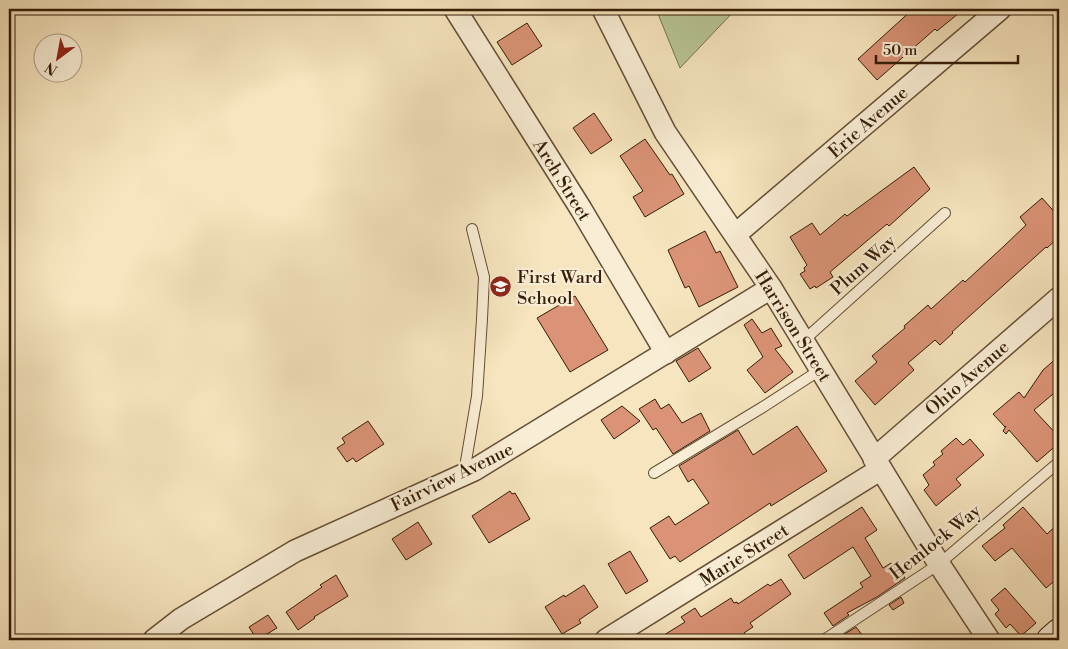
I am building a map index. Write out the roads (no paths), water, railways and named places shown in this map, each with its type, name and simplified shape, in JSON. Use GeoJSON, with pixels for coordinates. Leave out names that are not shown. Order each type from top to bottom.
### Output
{"type":"FeatureCollection","features":[{"type":"Feature","properties":{"kind":"main road"},"geometry":{"type":"LineString","coordinates":[[1050,640],[1059,633]]}},
{"type":"Feature","properties":{"kind":"street","name":"Arch Street"},"geometry":{"type":"LineString","coordinates":[[455,9],[581,209],[666,353]]}},
{"type":"Feature","properties":{"kind":"street","name":"Harrison Street"},"geometry":{"type":"LineString","coordinates":[[603,9],[665,132],[771,288],[878,464],[989,640]]}},
{"type":"Feature","properties":{"kind":"street","name":"Erie Avenue"},"geometry":{"type":"LineString","coordinates":[[736,234],[1000,9]]}},
{"type":"Feature","properties":{"kind":"street","name":"Fairview Avenue"},"geometry":{"type":"LineString","coordinates":[[154,640],[181,619],[295,551],[464,474],[535,434],[771,288]]}},
{"type":"Feature","properties":{"kind":"street","name":"Ohio Avenue"},"geometry":{"type":"LineString","coordinates":[[878,464],[1059,298]]}},
{"type":"Feature","properties":{"kind":"street","name":"Marie Street"},"geometry":{"type":"LineString","coordinates":[[606,640],[878,464]]}},
{"type":"Feature","properties":{"kind":"lane","name":"Plum Way"},"geometry":{"type":"LineString","coordinates":[[803,341],[945,213]]}},
{"type":"Feature","properties":{"kind":"lane"},"geometry":{"type":"LineString","coordinates":[[464,474],[477,396],[484,277],[472,229]]}},
{"type":"Feature","properties":{"kind":"lane"},"geometry":{"type":"LineString","coordinates":[[654,473],[820,370]]}},
{"type":"Feature","properties":{"kind":"lane","name":"Hemlock Way"},"geometry":{"type":"LineString","coordinates":[[824,640],[940,564],[1059,462]]}},
{"type":"Feature","properties":{"kind":"place","name":"First Ward School"},"geometry":{"type":"Point","coordinates":[501,287]}}]}
